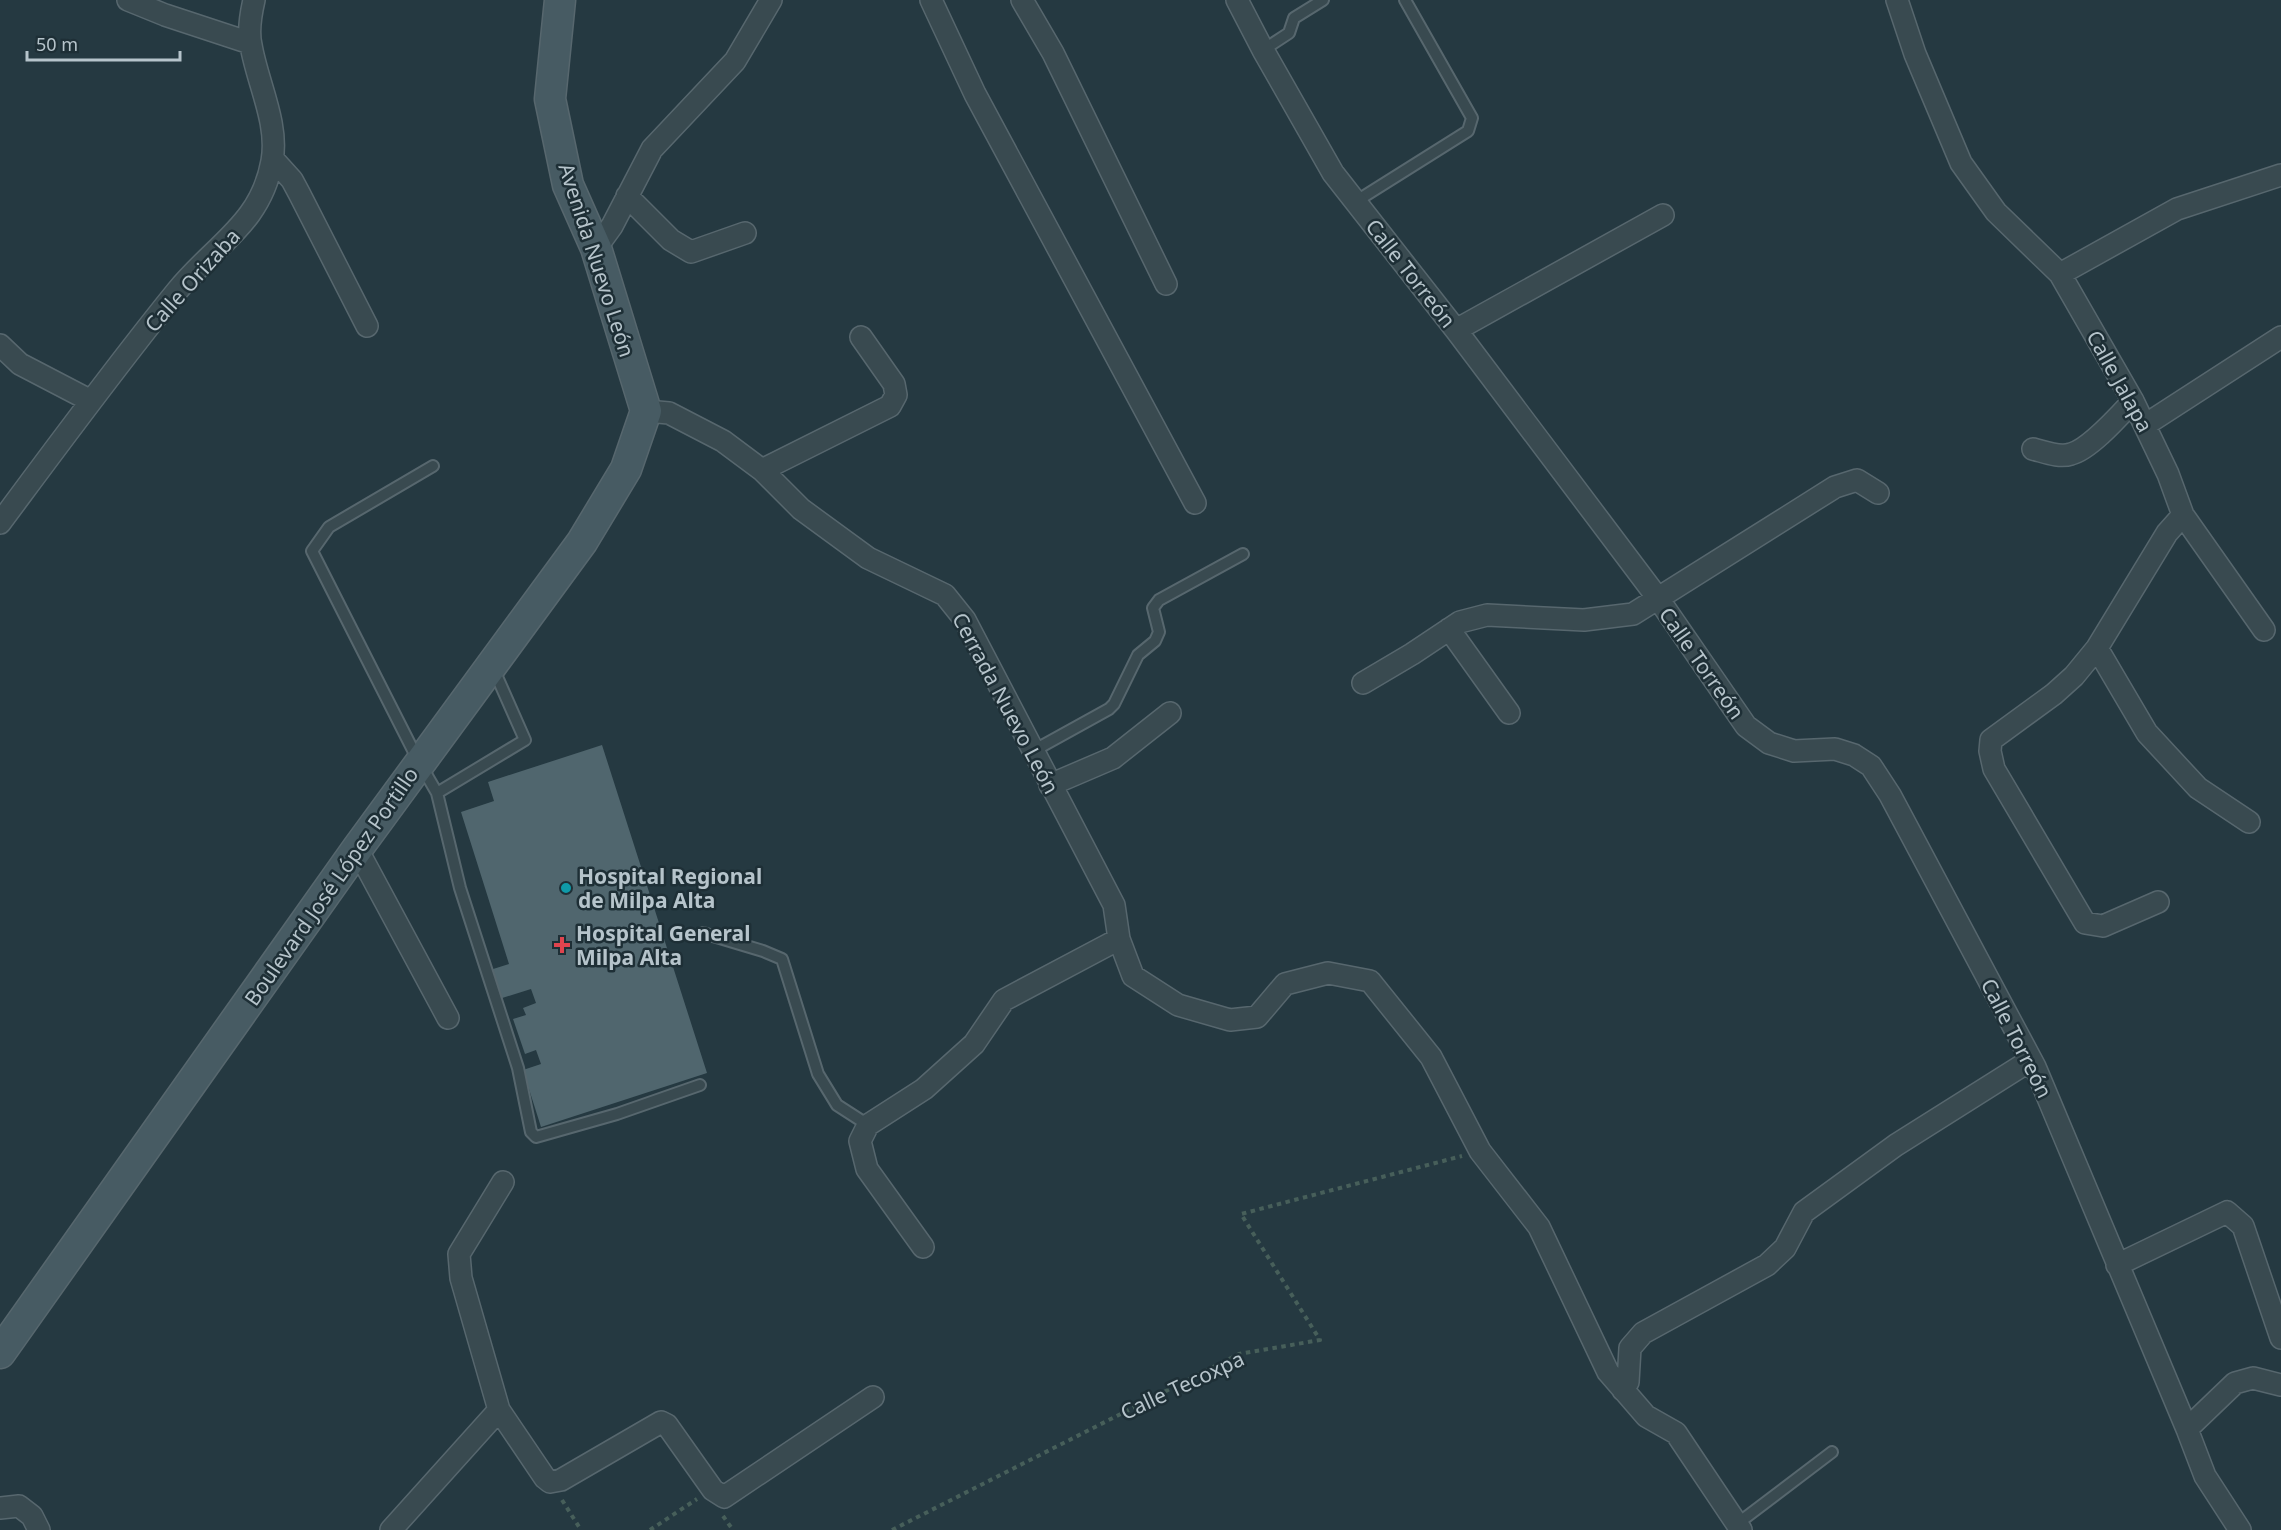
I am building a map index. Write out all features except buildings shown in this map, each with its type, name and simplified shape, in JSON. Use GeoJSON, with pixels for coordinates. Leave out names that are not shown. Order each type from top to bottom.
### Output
{"type":"FeatureCollection","features":[{"type":"Feature","properties":{"kind":"main road","name":"Avenida Nuevo León"},"geometry":{"type":"LineString","coordinates":[[560,0],[550,99],[568,185],[596,248],[646,411]]}},
{"type":"Feature","properties":{"kind":"main road","name":"Boulevard José López Portillo"},"geometry":{"type":"LineString","coordinates":[[0,1353],[419,762],[582,542],[626,470],[646,411]]}},
{"type":"Feature","properties":{"kind":"street"},"geometry":{"type":"LineString","coordinates":[[128,0],[250,43]]}},
{"type":"Feature","properties":{"kind":"street","name":"Calle Orizaba"},"geometry":{"type":"LineString","coordinates":[[0,523],[179,288],[241,226],[255,208],[266,187],[273,159],[273,138],[250,43],[254,0]]}},
{"type":"Feature","properties":{"kind":"street"},"geometry":{"type":"LineString","coordinates":[[596,248],[612,226],[652,149],[735,61],[771,0]]}},
{"type":"Feature","properties":{"kind":"street"},"geometry":{"type":"LineString","coordinates":[[931,0],[975,94],[1195,503]]}},
{"type":"Feature","properties":{"kind":"street"},"geometry":{"type":"LineString","coordinates":[[1022,0],[1053,53],[1166,284]]}},
{"type":"Feature","properties":{"kind":"street","name":"Calle Torreón"},"geometry":{"type":"LineString","coordinates":[[1237,0],[1333,173],[1456,330],[1657,597],[1746,726],[1770,743],[1794,751],[1835,749],[1854,755],[1871,766],[1890,795],[2031,1059],[2205,1476],[2240,1530]]}},
{"type":"Feature","properties":{"kind":"street","name":"Calle Jalapa"},"geometry":{"type":"LineString","coordinates":[[1897,0],[1915,54],[1961,163],[1996,212],[2060,274],[2145,425],[2168,474],[2183,515],[2264,630]]}},
{"type":"Feature","properties":{"kind":"street"},"geometry":{"type":"LineString","coordinates":[[273,159],[292,180],[300,193],[368,326]]}},
{"type":"Feature","properties":{"kind":"street"},"geometry":{"type":"LineString","coordinates":[[2060,274],[2177,209],[2281,175]]}},
{"type":"Feature","properties":{"kind":"street"},"geometry":{"type":"LineString","coordinates":[[627,196],[671,240],[691,252],[745,233]]}},
{"type":"Feature","properties":{"kind":"street"},"geometry":{"type":"LineString","coordinates":[[1456,330],[1663,215]]}},
{"type":"Feature","properties":{"kind":"street"},"geometry":{"type":"LineString","coordinates":[[762,470],[890,406],[896,395],[894,384],[861,337]]}},
{"type":"Feature","properties":{"kind":"street"},"geometry":{"type":"LineString","coordinates":[[2145,425],[2281,337]]}},
{"type":"Feature","properties":{"kind":"street"},"geometry":{"type":"LineString","coordinates":[[0,345],[20,364],[91,401]]}},
{"type":"Feature","properties":{"kind":"street"},"geometry":{"type":"LineString","coordinates":[[2033,449],[2054,455],[2072,454],[2091,442],[2133,402]]}},
{"type":"Feature","properties":{"kind":"street","name":"Cerrada Nuevo León"},"geometry":{"type":"LineString","coordinates":[[646,411],[669,413],[723,441],[762,470],[801,509],[868,558],[945,596],[964,620],[1114,905],[1119,939],[1133,976],[1178,1005],[1230,1020],[1257,1017],[1284,984],[1328,973],[1370,981],[1431,1057],[1480,1152],[1539,1227],[1608,1372],[1646,1416],[1676,1434],[1739,1527]]}},
{"type":"Feature","properties":{"kind":"street"},"geometry":{"type":"LineString","coordinates":[[1363,683],[1460,622],[1487,615],[1584,620],[1633,614],[1835,487],[1857,480],[1878,493]]}},
{"type":"Feature","properties":{"kind":"street"},"geometry":{"type":"LineString","coordinates":[[2158,902],[2103,926],[2085,923],[1994,769],[1990,740],[2054,694],[2074,676],[2097,648],[2167,533],[2183,515]]}},
{"type":"Feature","properties":{"kind":"street"},"geometry":{"type":"LineString","coordinates":[[1449,629],[1509,712]]}},
{"type":"Feature","properties":{"kind":"street"},"geometry":{"type":"LineString","coordinates":[[2097,648],[2147,733],[2198,789],[2248,822]]}},
{"type":"Feature","properties":{"kind":"street"},"geometry":{"type":"LineString","coordinates":[[1050,785],[1113,758],[1170,714]]}},
{"type":"Feature","properties":{"kind":"street"},"geometry":{"type":"LineString","coordinates":[[357,849],[448,1018]]}},
{"type":"Feature","properties":{"kind":"street"},"geometry":{"type":"LineString","coordinates":[[923,1247],[867,1170],[860,1141],[868,1125],[924,1089],[974,1044],[1004,1000],[1119,939]]}},
{"type":"Feature","properties":{"kind":"street"},"geometry":{"type":"LineString","coordinates":[[1623,1390],[1628,1382],[1630,1348],[1643,1333],[1767,1265],[1785,1248],[1804,1212],[1896,1145],[2031,1059]]}},
{"type":"Feature","properties":{"kind":"street"},"geometry":{"type":"LineString","coordinates":[[503,1182],[459,1254],[461,1278],[499,1410],[544,1478],[550,1482],[561,1480],[661,1422],[667,1425],[713,1490],[724,1497],[873,1397]]}},
{"type":"Feature","properties":{"kind":"street"},"geometry":{"type":"LineString","coordinates":[[2117,1265],[2227,1212],[2243,1226],[2281,1338]]}},
{"type":"Feature","properties":{"kind":"street"},"geometry":{"type":"LineString","coordinates":[[2187,1429],[2235,1383],[2253,1378],[2281,1385]]}},
{"type":"Feature","properties":{"kind":"street"},"geometry":{"type":"LineString","coordinates":[[391,1530],[499,1410]]}},
{"type":"Feature","properties":{"kind":"street"},"geometry":{"type":"LineString","coordinates":[[9,1507],[32,1516],[39,1530]]}},
{"type":"Feature","properties":{"kind":"lane"},"geometry":{"type":"LineString","coordinates":[[1263,50],[1289,33],[1294,18],[1323,0]]}},
{"type":"Feature","properties":{"kind":"lane"},"geometry":{"type":"LineString","coordinates":[[1355,202],[1468,131],[1473,118],[1405,0]]}},
{"type":"Feature","properties":{"kind":"lane"},"geometry":{"type":"LineString","coordinates":[[433,466],[329,527],[312,551],[437,793],[460,888],[518,1068],[531,1132],[536,1137],[616,1114],[700,1085]]}},
{"type":"Feature","properties":{"kind":"lane"},"geometry":{"type":"LineString","coordinates":[[1032,751],[1109,709],[1114,704],[1138,655],[1155,640],[1159,632],[1153,608],[1159,600],[1243,554]]}},
{"type":"Feature","properties":{"kind":"lane"},"geometry":{"type":"LineString","coordinates":[[437,793],[525,740],[491,664]]}},
{"type":"Feature","properties":{"kind":"lane"},"geometry":{"type":"LineString","coordinates":[[703,933],[783,959],[818,1074],[837,1105],[868,1125]]}},
{"type":"Feature","properties":{"kind":"lane"},"geometry":{"type":"LineString","coordinates":[[1739,1527],[1832,1452]]}},
{"type":"Feature","properties":{"kind":"path","name":"Calle Tecoxpa"},"geometry":{"type":"LineString","coordinates":[[892,1530],[1239,1354],[1320,1340],[1241,1214],[1480,1152]]}},
{"type":"Feature","properties":{"kind":"path"},"geometry":{"type":"LineString","coordinates":[[550,1482],[581,1530]]}},
{"type":"Feature","properties":{"kind":"path"},"geometry":{"type":"LineString","coordinates":[[650,1530],[707,1493]]}},
{"type":"Feature","properties":{"kind":"path"},"geometry":{"type":"LineString","coordinates":[[720,1511],[733,1530]]}},
{"type":"Feature","properties":{"kind":"place","name":"Hospital Regional de Milpa Alta"},"geometry":{"type":"Point","coordinates":[566,888]}},
{"type":"Feature","properties":{"kind":"place","name":"Hospital General Milpa Alta"},"geometry":{"type":"Point","coordinates":[562,945]}}]}
